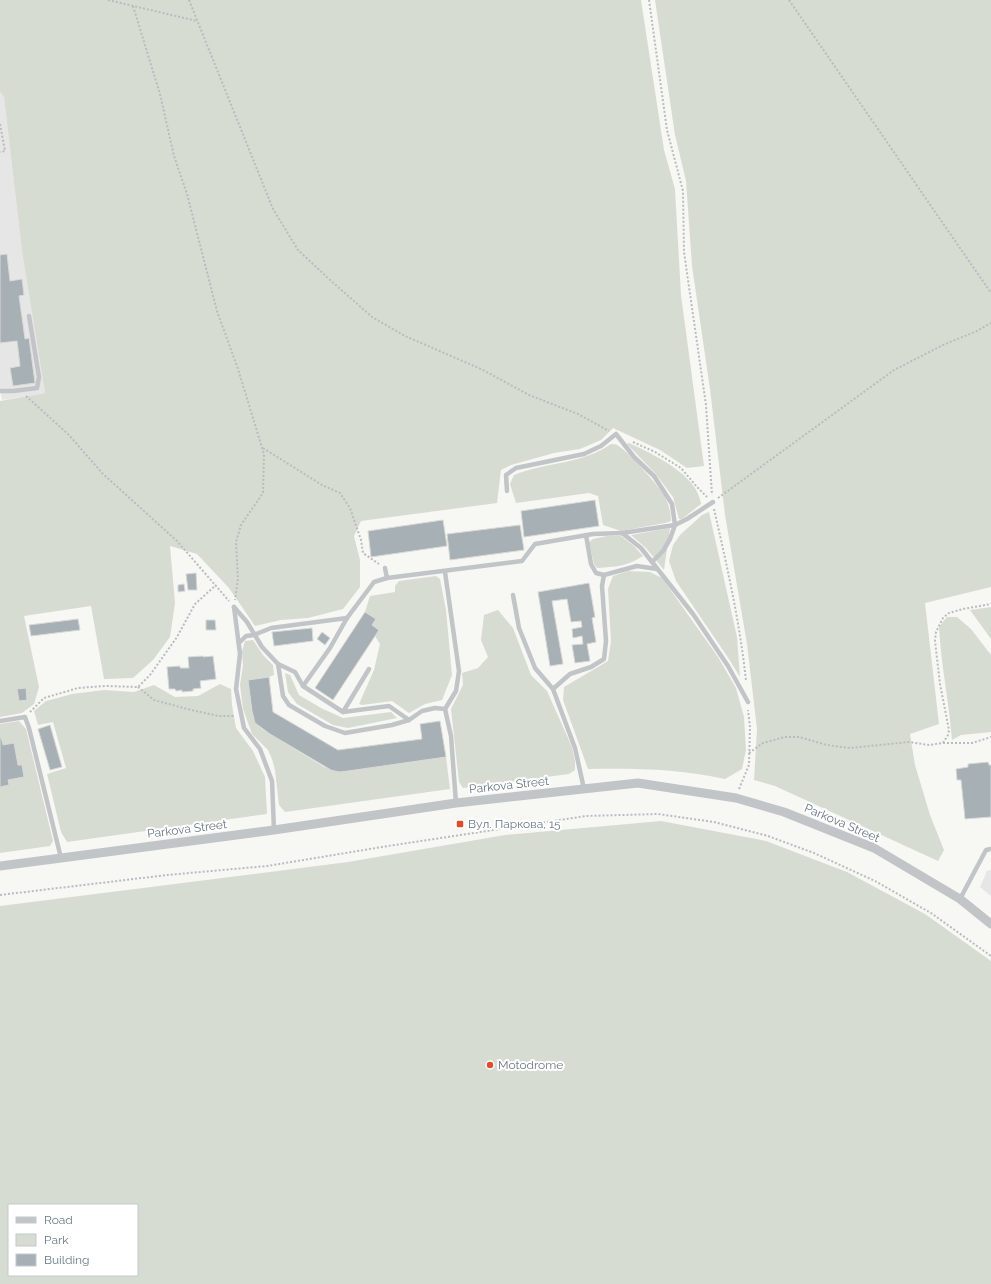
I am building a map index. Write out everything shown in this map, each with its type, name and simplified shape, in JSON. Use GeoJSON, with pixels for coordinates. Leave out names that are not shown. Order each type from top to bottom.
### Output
{"type":"FeatureCollection","features":[{"type":"Feature","properties":{"kind":"street","name":"Parkova Street"},"geometry":{"type":"LineString","coordinates":[[0,866],[274,830],[456,803],[638,783],[736,798],[784,812],[874,848],[960,899],[991,924]]}},
{"type":"Feature","properties":{"kind":"lane"},"geometry":{"type":"LineString","coordinates":[[0,391],[37,388],[39,377],[29,316]]}},
{"type":"Feature","properties":{"kind":"lane"},"geometry":{"type":"LineString","coordinates":[[507,491],[506,475],[516,468],[584,454],[601,446],[616,434],[634,457],[654,476],[672,504],[675,525],[670,540],[663,551],[652,562]]}},
{"type":"Feature","properties":{"kind":"lane"},"geometry":{"type":"LineString","coordinates":[[303,686],[330,648],[347,618],[374,582],[387,578],[445,572],[522,561],[535,544],[586,535],[622,533],[675,525],[713,502]]}},
{"type":"Feature","properties":{"kind":"lane"},"geometry":{"type":"LineString","coordinates":[[622,533],[641,548],[693,614],[728,666],[748,702]]}},
{"type":"Feature","properties":{"kind":"lane"},"geometry":{"type":"LineString","coordinates":[[586,535],[591,564],[596,573],[604,575],[637,566],[657,569]]}},
{"type":"Feature","properties":{"kind":"lane"},"geometry":{"type":"LineString","coordinates":[[385,568],[387,578]]}},
{"type":"Feature","properties":{"kind":"lane"},"geometry":{"type":"LineString","coordinates":[[445,572],[459,671],[456,692],[445,709],[451,736],[456,803]]}},
{"type":"Feature","properties":{"kind":"lane"},"geometry":{"type":"LineString","coordinates":[[554,689],[570,674],[591,667],[604,659],[606,641],[602,586],[604,575]]}},
{"type":"Feature","properties":{"kind":"lane"},"geometry":{"type":"LineString","coordinates":[[513,595],[519,628],[535,668],[554,689],[575,748],[584,789]]}},
{"type":"Feature","properties":{"kind":"lane"},"geometry":{"type":"LineString","coordinates":[[234,607],[247,622],[262,648],[278,664],[295,672],[303,686],[343,712],[389,706],[409,720]]}},
{"type":"Feature","properties":{"kind":"lane"},"geometry":{"type":"LineString","coordinates":[[234,607],[240,654],[236,689],[244,728],[260,748],[272,781],[274,830]]}},
{"type":"Feature","properties":{"kind":"lane"},"geometry":{"type":"LineString","coordinates":[[239,643],[246,636],[254,635],[271,628],[347,618]]}},
{"type":"Feature","properties":{"kind":"lane"},"geometry":{"type":"LineString","coordinates":[[278,664],[283,696],[289,705],[325,726],[345,733],[392,725],[409,720],[422,711],[435,708],[445,709]]}},
{"type":"Feature","properties":{"kind":"lane"},"geometry":{"type":"LineString","coordinates":[[343,712],[369,669]]}},
{"type":"Feature","properties":{"kind":"lane"},"geometry":{"type":"LineString","coordinates":[[0,721],[25,717],[30,728],[61,858]]}},
{"type":"Feature","properties":{"kind":"lane"},"geometry":{"type":"LineString","coordinates":[[960,899],[986,850],[991,849]]}},
{"type":"Feature","properties":{"kind":"path"},"geometry":{"type":"LineString","coordinates":[[108,0],[197,21]]}},
{"type":"Feature","properties":{"kind":"path"},"geometry":{"type":"LineString","coordinates":[[189,0],[274,209],[298,250],[372,317],[405,336],[481,369],[529,395],[578,414],[655,452],[680,468],[713,502]]}},
{"type":"Feature","properties":{"kind":"path"},"geometry":{"type":"LineString","coordinates":[[650,0],[667,130],[683,191],[684,252],[706,405],[713,502],[738,624],[748,702],[750,727],[749,765],[736,798]]}},
{"type":"Feature","properties":{"kind":"path"},"geometry":{"type":"LineString","coordinates":[[789,0],[991,293]]}},
{"type":"Feature","properties":{"kind":"path"},"geometry":{"type":"LineString","coordinates":[[133,6],[160,94],[174,156],[187,194],[217,312],[238,369],[264,454],[263,493],[241,525],[236,542],[238,579],[234,607]]}},
{"type":"Feature","properties":{"kind":"path"},"geometry":{"type":"LineString","coordinates":[[0,124],[5,151],[0,152]]}},
{"type":"Feature","properties":{"kind":"path"},"geometry":{"type":"LineString","coordinates":[[713,502],[894,370],[991,323]]}},
{"type":"Feature","properties":{"kind":"path"},"geometry":{"type":"LineString","coordinates":[[20,390],[69,435],[102,473],[177,542],[234,607]]}},
{"type":"Feature","properties":{"kind":"path"},"geometry":{"type":"LineString","coordinates":[[262,447],[322,484],[340,493],[350,508],[361,540],[363,553],[385,568]]}},
{"type":"Feature","properties":{"kind":"path"},"geometry":{"type":"LineString","coordinates":[[138,687],[150,675],[177,637],[195,604],[216,585]]}},
{"type":"Feature","properties":{"kind":"path"},"geometry":{"type":"LineString","coordinates":[[943,743],[949,730],[940,684],[935,641],[936,632],[942,618],[949,613],[991,604]]}},
{"type":"Feature","properties":{"kind":"path"},"geometry":{"type":"LineString","coordinates":[[25,717],[44,698],[78,688],[105,686],[138,687],[154,700],[219,716],[241,715]]}},
{"type":"Feature","properties":{"kind":"path"},"geometry":{"type":"LineString","coordinates":[[749,754],[763,743],[785,737],[799,737],[827,745],[850,748],[909,742],[929,745],[972,742],[991,737]]}},
{"type":"Feature","properties":{"kind":"path"},"geometry":{"type":"LineString","coordinates":[[0,895],[167,875],[267,866],[586,816],[658,814],[714,822],[768,836],[814,853],[875,881],[931,913],[991,956]]}},
{"type":"Feature","properties":{"kind":"shaded area"},"geometry":{"type":"Polygon","coordinates":[[[0,92],[4,97],[22,252],[45,393],[2,400],[0,387],[0,92]]]}},
{"type":"Feature","properties":{"kind":"shaded area"},"geometry":{"type":"Polygon","coordinates":[[[991,870],[991,896],[980,887],[987,871],[991,870]]]}},
{"type":"Feature","properties":{"kind":"green space"},"geometry":{"type":"Polygon","coordinates":[[[0,0],[641,0],[664,150],[675,189],[681,295],[704,466],[687,468],[660,450],[613,428],[601,440],[580,449],[554,453],[511,465],[501,470],[497,503],[361,521],[354,536],[360,560],[360,587],[343,609],[308,618],[281,620],[255,626],[229,588],[197,554],[170,546],[175,603],[170,637],[153,660],[133,678],[104,679],[91,606],[24,616],[39,687],[34,704],[22,713],[0,717],[0,401],[45,393],[22,252],[4,97],[0,92],[0,0]]]}},
{"type":"Feature","properties":{"kind":"green space"},"geometry":{"type":"Polygon","coordinates":[[[655,0],[991,0],[991,587],[925,603],[939,724],[910,734],[915,765],[930,815],[944,850],[938,861],[775,786],[754,780],[757,729],[747,644],[725,515],[710,389],[692,266],[686,181],[675,135],[655,0]]]}},
{"type":"Feature","properties":{"kind":"green space"},"geometry":{"type":"Polygon","coordinates":[[[629,443],[662,459],[683,475],[692,484],[698,494],[701,504],[682,519],[679,519],[673,497],[655,473],[627,444],[629,443]]]}},
{"type":"Feature","properties":{"kind":"green space"},"geometry":{"type":"Polygon","coordinates":[[[611,444],[617,445],[628,454],[657,485],[668,503],[671,521],[621,531],[603,525],[598,496],[589,493],[516,503],[510,484],[514,475],[539,467],[589,455],[600,451],[611,444]]]}},
{"type":"Feature","properties":{"kind":"green space"},"geometry":{"type":"Polygon","coordinates":[[[709,512],[737,637],[740,677],[676,581],[669,561],[673,545],[680,535],[702,515],[709,512]]]}},
{"type":"Feature","properties":{"kind":"green space"},"geometry":{"type":"Polygon","coordinates":[[[670,528],[664,570],[646,548],[631,535],[670,528]]]}},
{"type":"Feature","properties":{"kind":"green space"},"geometry":{"type":"Polygon","coordinates":[[[607,536],[621,536],[634,546],[643,556],[632,562],[621,565],[597,568],[594,564],[589,542],[593,539],[607,536]]]}},
{"type":"Feature","properties":{"kind":"green space"},"geometry":{"type":"Polygon","coordinates":[[[628,571],[650,572],[662,578],[718,657],[736,688],[744,717],[746,750],[742,769],[725,779],[674,771],[588,769],[563,700],[564,687],[608,661],[611,641],[608,589],[613,576],[628,571]]]}},
{"type":"Feature","properties":{"kind":"green space"},"geometry":{"type":"Polygon","coordinates":[[[436,576],[440,579],[446,610],[452,675],[442,700],[425,704],[409,713],[392,701],[362,705],[359,704],[374,670],[380,644],[375,636],[379,630],[372,625],[376,619],[365,612],[370,596],[395,592],[395,586],[399,581],[436,576]]]}},
{"type":"Feature","properties":{"kind":"green space"},"geometry":{"type":"Polygon","coordinates":[[[991,607],[991,639],[970,610],[991,607]]]}},
{"type":"Feature","properties":{"kind":"green space"},"geometry":{"type":"Polygon","coordinates":[[[498,610],[513,628],[531,675],[547,691],[572,747],[575,770],[569,774],[463,788],[459,782],[451,709],[463,685],[462,673],[478,668],[488,657],[481,640],[484,615],[498,610]]]}},
{"type":"Feature","properties":{"kind":"green space"},"geometry":{"type":"Polygon","coordinates":[[[947,617],[957,617],[971,629],[991,655],[991,732],[961,735],[952,740],[941,655],[939,627],[947,617]]]}},
{"type":"Feature","properties":{"kind":"green space"},"geometry":{"type":"Polygon","coordinates":[[[253,640],[263,655],[273,665],[274,675],[248,680],[255,723],[262,729],[324,767],[339,772],[446,757],[450,789],[285,812],[279,805],[275,770],[272,759],[268,750],[252,734],[243,709],[240,685],[243,665],[242,651],[245,641],[253,640]]]}},
{"type":"Feature","properties":{"kind":"green space"},"geometry":{"type":"Polygon","coordinates":[[[285,673],[290,675],[299,695],[321,708],[343,718],[391,712],[397,718],[348,728],[333,725],[297,704],[288,692],[285,673]]]}},
{"type":"Feature","properties":{"kind":"green space"},"geometry":{"type":"Polygon","coordinates":[[[220,684],[231,689],[236,728],[253,751],[265,777],[267,814],[67,842],[61,832],[47,774],[66,768],[53,722],[38,725],[34,711],[46,701],[72,694],[104,690],[134,692],[154,685],[175,697],[198,696],[220,684]]]}},
{"type":"Feature","properties":{"kind":"green space"},"geometry":{"type":"Polygon","coordinates":[[[19,721],[26,729],[53,841],[50,846],[0,853],[0,724],[19,721]]]}},
{"type":"Feature","properties":{"kind":"green space","name":"Motodrome"},"geometry":{"type":"Polygon","coordinates":[[[661,821],[766,841],[847,872],[925,914],[991,961],[991,1284],[0,1284],[0,906],[348,862],[505,835],[661,821]]]}},
{"type":"Feature","properties":{"kind":"building"},"geometry":{"type":"Polygon","coordinates":[[[7,254],[10,281],[22,279],[24,295],[19,296],[25,339],[29,338],[35,383],[13,386],[10,368],[20,366],[17,341],[0,343],[0,255],[7,254]]]}},
{"type":"Feature","properties":{"kind":"building"},"geometry":{"type":"Polygon","coordinates":[[[595,500],[599,526],[524,537],[521,511],[595,500]]]}},
{"type":"Feature","properties":{"kind":"building"},"geometry":{"type":"Polygon","coordinates":[[[443,520],[447,546],[371,557],[368,531],[443,520]]]}},
{"type":"Feature","properties":{"kind":"building"},"geometry":{"type":"Polygon","coordinates":[[[520,525],[524,550],[450,560],[447,534],[520,525]]]}},
{"type":"Feature","properties":{"kind":"building"},"geometry":{"type":"Polygon","coordinates":[[[196,573],[197,590],[188,590],[186,574],[196,573]]]}},
{"type":"Feature","properties":{"kind":"building"},"geometry":{"type":"Polygon","coordinates":[[[589,583],[595,617],[592,618],[596,642],[587,644],[590,661],[575,663],[572,645],[583,644],[582,636],[573,638],[572,629],[582,627],[581,621],[571,622],[567,599],[552,601],[563,664],[550,666],[538,592],[589,583]]]}},
{"type":"Feature","properties":{"kind":"building"},"geometry":{"type":"Polygon","coordinates":[[[184,584],[185,591],[178,592],[178,585],[184,584]]]}},
{"type":"Feature","properties":{"kind":"building"},"geometry":{"type":"Polygon","coordinates":[[[365,612],[376,619],[372,625],[379,630],[333,700],[315,688],[365,612]]]}},
{"type":"Feature","properties":{"kind":"building"},"geometry":{"type":"Polygon","coordinates":[[[78,619],[80,630],[31,636],[29,625],[78,619]]]}},
{"type":"Feature","properties":{"kind":"building"},"geometry":{"type":"Polygon","coordinates":[[[206,620],[215,620],[216,630],[206,630],[206,620]]]}},
{"type":"Feature","properties":{"kind":"building"},"geometry":{"type":"Polygon","coordinates":[[[312,628],[313,641],[274,646],[272,632],[312,628]]]}},
{"type":"Feature","properties":{"kind":"building"},"geometry":{"type":"Polygon","coordinates":[[[322,632],[330,638],[325,645],[317,639],[322,632]]]}},
{"type":"Feature","properties":{"kind":"building"},"geometry":{"type":"Polygon","coordinates":[[[213,656],[216,679],[200,681],[201,688],[193,689],[193,691],[182,692],[182,690],[176,691],[175,689],[169,689],[167,667],[180,666],[180,668],[189,668],[188,657],[213,656]]]}},
{"type":"Feature","properties":{"kind":"building"},"geometry":{"type":"Polygon","coordinates":[[[269,677],[273,712],[338,750],[422,739],[420,724],[440,721],[446,757],[348,771],[339,772],[331,770],[270,734],[255,723],[248,680],[269,677]]]}},
{"type":"Feature","properties":{"kind":"building"},"geometry":{"type":"Polygon","coordinates":[[[26,688],[27,700],[19,701],[17,689],[26,688]]]}},
{"type":"Feature","properties":{"kind":"building"},"geometry":{"type":"Polygon","coordinates":[[[50,725],[62,767],[50,770],[38,729],[50,725]]]}},
{"type":"Feature","properties":{"kind":"building"},"geometry":{"type":"Polygon","coordinates":[[[0,737],[3,745],[14,743],[18,765],[22,765],[24,777],[8,780],[9,785],[0,787],[0,737]]]}},
{"type":"Feature","properties":{"kind":"building"},"geometry":{"type":"Polygon","coordinates":[[[988,762],[989,765],[991,765],[991,817],[965,819],[961,780],[957,780],[956,769],[968,767],[968,764],[988,762]]]}},
{"type":"Feature","properties":{"kind":"place","name":"Вул. Паркова, 15"},"geometry":{"type":"Point","coordinates":[460,824]}},
{"type":"Feature","properties":{"kind":"place","name":"Motodrome"},"geometry":{"type":"Point","coordinates":[490,1065]}}]}
